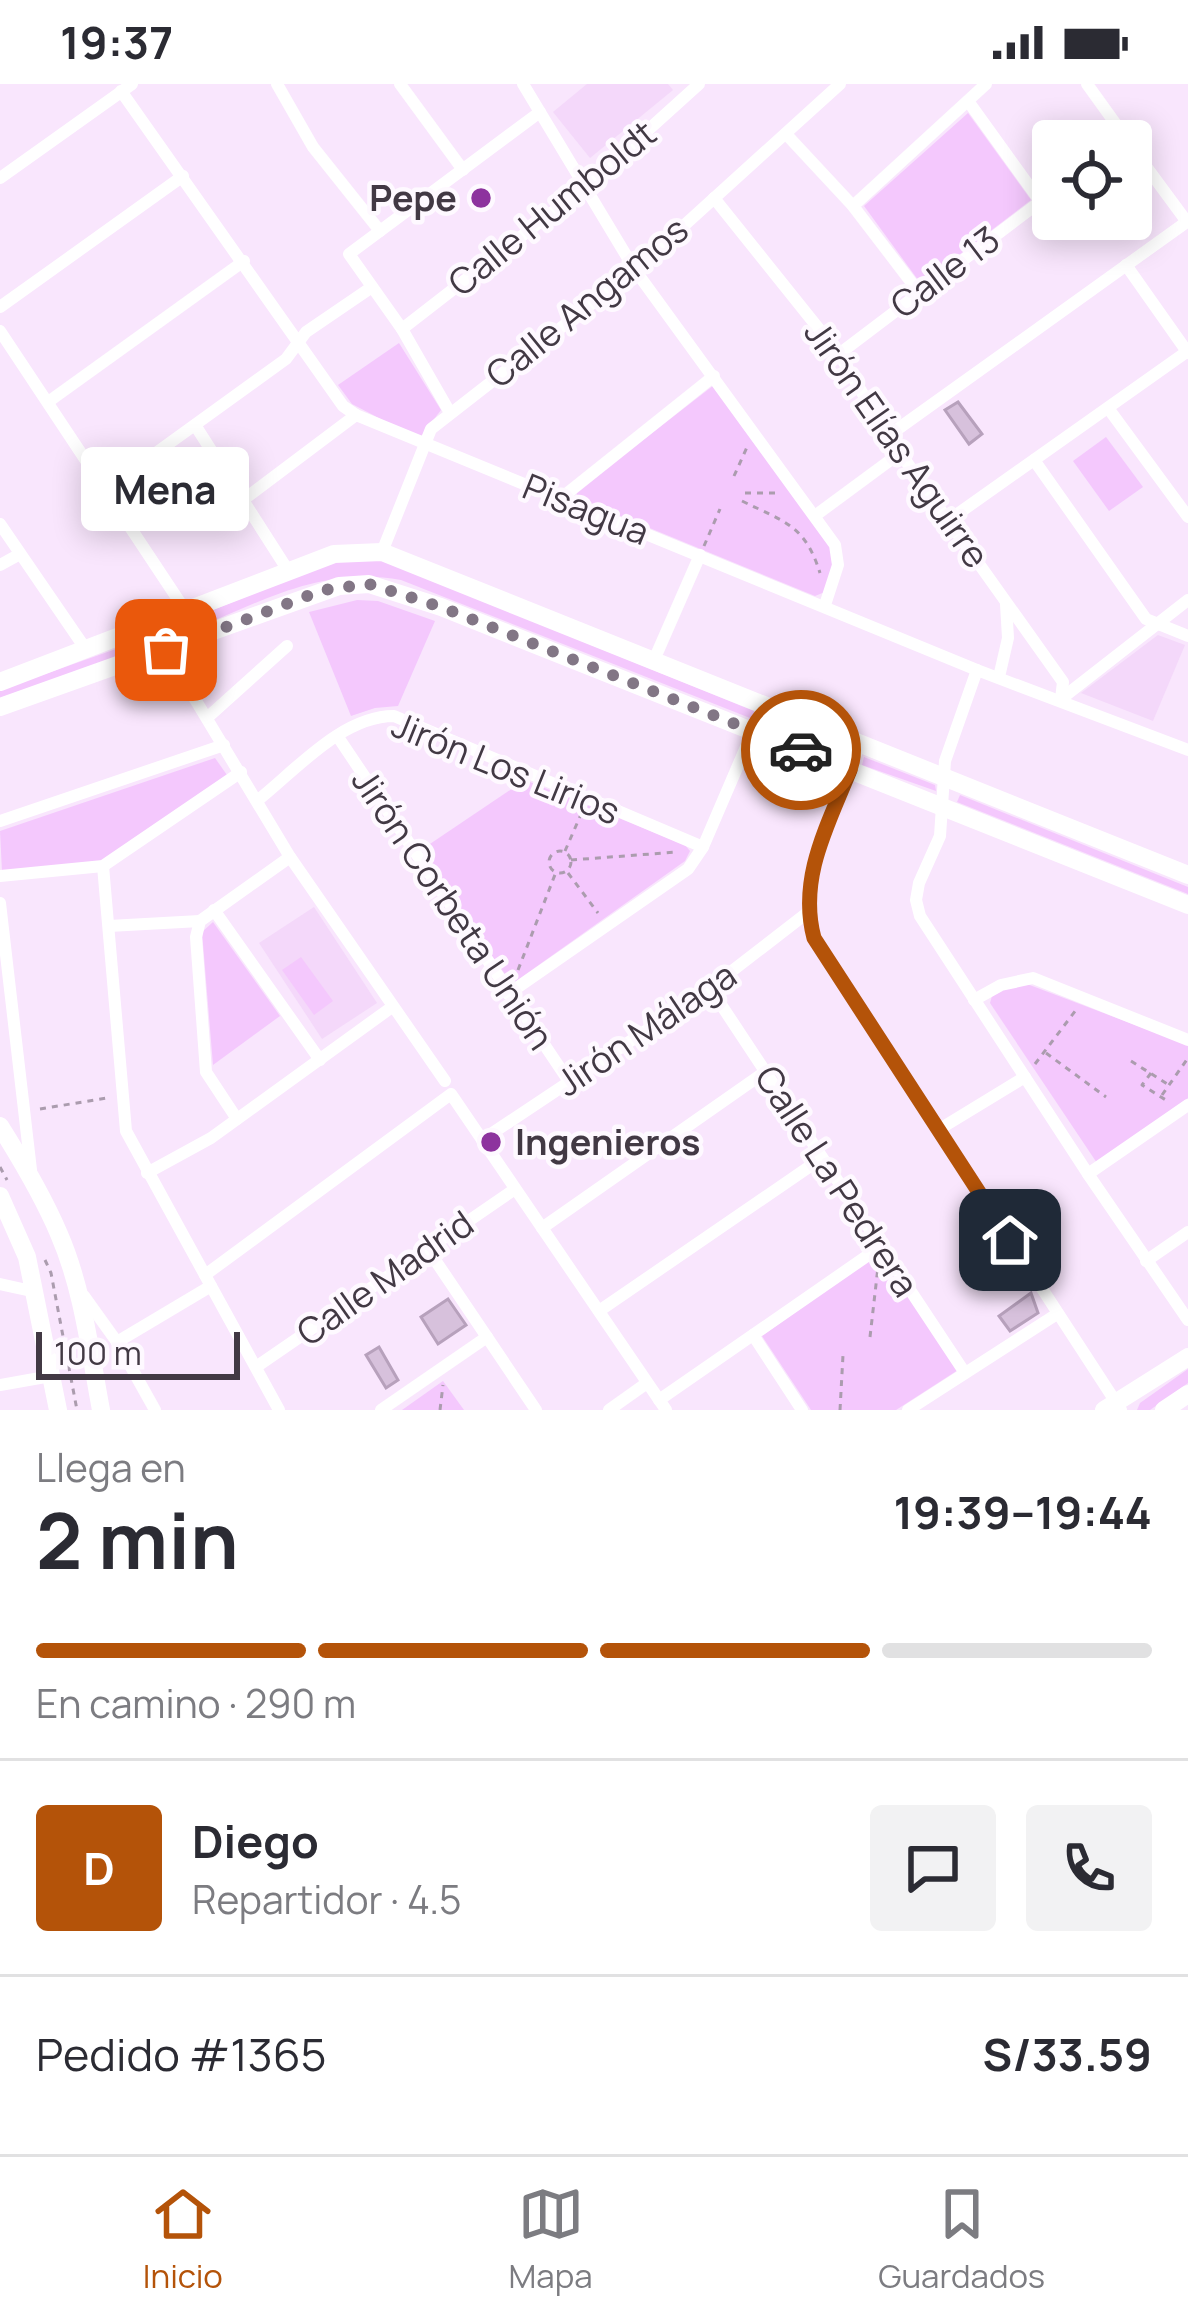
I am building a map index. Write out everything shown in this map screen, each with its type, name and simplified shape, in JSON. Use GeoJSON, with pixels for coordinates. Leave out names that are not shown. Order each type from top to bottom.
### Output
{"type":"FeatureCollection","features":[{"type":"Feature","properties":{"kind":"main road"},"geometry":{"type":"LineString","coordinates":[[0,682],[350,550],[382,552],[1188,875]]}},
{"type":"Feature","properties":{"kind":"main road"},"geometry":{"type":"LineString","coordinates":[[0,707],[323,590],[369,584],[441,607],[1188,904]]}},
{"type":"Feature","properties":{"kind":"main road"},"geometry":{"type":"LineString","coordinates":[[0,1126],[61,1238],[76,1286],[101,1410]]}},
{"type":"Feature","properties":{"kind":"main road"},"geometry":{"type":"LineString","coordinates":[[0,1196],[17,1231],[36,1292],[58,1410]]}},
{"type":"Feature","properties":{"kind":"main road"},"geometry":{"type":"LineString","coordinates":[[1113,1407],[1188,1357]]}},
{"type":"Feature","properties":{"kind":"main road"},"geometry":{"type":"LineString","coordinates":[[1164,1410],[1188,1394]]}},
{"type":"Feature","properties":{"kind":"street"},"geometry":{"type":"LineString","coordinates":[[277,84],[313,147],[380,231]]}},
{"type":"Feature","properties":{"kind":"street"},"geometry":{"type":"LineString","coordinates":[[400,84],[464,170]]}},
{"type":"Feature","properties":{"kind":"street"},"geometry":{"type":"LineString","coordinates":[[523,84],[635,270],[835,545],[838,565],[826,601]]}},
{"type":"Feature","properties":{"kind":"street","name":"Calle Angamos"},"geometry":{"type":"LineString","coordinates":[[382,552],[431,429],[635,270],[840,84]]}},
{"type":"Feature","properties":{"kind":"street"},"geometry":{"type":"LineString","coordinates":[[853,206],[986,84]]}},
{"type":"Feature","properties":{"kind":"street"},"geometry":{"type":"LineString","coordinates":[[1087,84],[1112,120]]}},
{"type":"Feature","properties":{"kind":"street","name":"Calle Humboldt"},"geometry":{"type":"LineString","coordinates":[[402,329],[585,188],[692,86]]}},
{"type":"Feature","properties":{"kind":"street"},"geometry":{"type":"LineString","coordinates":[[0,178],[127,88]]}},
{"type":"Feature","properties":{"kind":"street","name":"Pisagua"},"geometry":{"type":"LineString","coordinates":[[127,88],[343,406],[356,415],[826,601],[977,670],[1188,750]]}},
{"type":"Feature","properties":{"kind":"street"},"geometry":{"type":"LineString","coordinates":[[968,100],[1032,191]]}},
{"type":"Feature","properties":{"kind":"street"},"geometry":{"type":"LineString","coordinates":[[449,411],[402,329],[349,254],[540,112]]}},
{"type":"Feature","properties":{"kind":"street"},"geometry":{"type":"LineString","coordinates":[[786,134],[853,206],[918,291]]}},
{"type":"Feature","properties":{"kind":"street"},"geometry":{"type":"LineString","coordinates":[[889,436],[1188,221],[1152,174]]}},
{"type":"Feature","properties":{"kind":"street"},"geometry":{"type":"LineString","coordinates":[[0,307],[183,176]]}},
{"type":"Feature","properties":{"kind":"street","name":"Jirón Elías Aguirre"},"geometry":{"type":"LineString","coordinates":[[714,197],[838,354],[889,436],[1063,682],[1061,699]]}},
{"type":"Feature","properties":{"kind":"street","name":"Calle 13"},"geometry":{"type":"LineString","coordinates":[[838,354],[1032,208]]}},
{"type":"Feature","properties":{"kind":"street"},"geometry":{"type":"LineString","coordinates":[[48,402],[244,261]]}},
{"type":"Feature","properties":{"kind":"street"},"geometry":{"type":"LineString","coordinates":[[949,520],[1188,352],[1126,266]]}},
{"type":"Feature","properties":{"kind":"street"},"geometry":{"type":"LineString","coordinates":[[106,489],[289,357],[306,332],[372,286]]}},
{"type":"Feature","properties":{"kind":"street"},"geometry":{"type":"LineString","coordinates":[[0,331],[187,613]]}},
{"type":"Feature","properties":{"kind":"street"},"geometry":{"type":"LineString","coordinates":[[560,499],[715,376]]}},
{"type":"Feature","properties":{"kind":"street"},"geometry":{"type":"LineString","coordinates":[[1108,408],[1188,518]]}},
{"type":"Feature","properties":{"kind":"street"},"geometry":{"type":"LineString","coordinates":[[243,500],[356,415]]}},
{"type":"Feature","properties":{"kind":"street"},"geometry":{"type":"LineString","coordinates":[[195,425],[289,572]]}},
{"type":"Feature","properties":{"kind":"street"},"geometry":{"type":"LineString","coordinates":[[816,515],[900,452]]}},
{"type":"Feature","properties":{"kind":"street"},"geometry":{"type":"LineString","coordinates":[[1034,460],[1146,619],[1188,636]]}},
{"type":"Feature","properties":{"kind":"street"},"geometry":{"type":"LineString","coordinates":[[0,524],[87,651]]}},
{"type":"Feature","properties":{"kind":"street"},"geometry":{"type":"LineString","coordinates":[[0,565],[20,554]]}},
{"type":"Feature","properties":{"kind":"street"},"geometry":{"type":"LineString","coordinates":[[654,660],[700,555]]}},
{"type":"Feature","properties":{"kind":"street"},"geometry":{"type":"LineString","coordinates":[[1061,699],[1188,600]]}},
{"type":"Feature","properties":{"kind":"street"},"geometry":{"type":"LineString","coordinates":[[998,677],[1008,638],[1006,603]]}},
{"type":"Feature","properties":{"kind":"street"},"geometry":{"type":"LineString","coordinates":[[152,626],[290,857],[663,1405],[753,1335],[880,1247]]}},
{"type":"Feature","properties":{"kind":"street"},"geometry":{"type":"LineString","coordinates":[[208,718],[287,646]]}},
{"type":"Feature","properties":{"kind":"street"},"geometry":{"type":"LineString","coordinates":[[977,670],[948,749],[940,836],[916,900],[920,916],[1188,1319]]}},
{"type":"Feature","properties":{"kind":"street"},"geometry":{"type":"LineString","coordinates":[[508,994],[672,882],[702,849],[764,705]]}},
{"type":"Feature","properties":{"kind":"street","name":"Jirón Los Lirios"},"geometry":{"type":"LineString","coordinates":[[258,800],[365,720],[394,716],[702,849]]}},
{"type":"Feature","properties":{"kind":"street","name":"Jirón Corbeta Unión"},"geometry":{"type":"LineString","coordinates":[[338,737],[568,1080]]}},
{"type":"Feature","properties":{"kind":"street"},"geometry":{"type":"LineString","coordinates":[[860,744],[808,884],[807,914],[825,959],[1113,1407]]}},
{"type":"Feature","properties":{"kind":"street"},"geometry":{"type":"LineString","coordinates":[[0,821],[224,745]]}},
{"type":"Feature","properties":{"kind":"street"},"geometry":{"type":"LineString","coordinates":[[0,876],[103,866],[241,772]]}},
{"type":"Feature","properties":{"kind":"street"},"geometry":{"type":"LineString","coordinates":[[109,926],[200,921],[290,857]]}},
{"type":"Feature","properties":{"kind":"street"},"geometry":{"type":"LineString","coordinates":[[103,866],[126,1131],[279,1410]]}},
{"type":"Feature","properties":{"kind":"street"},"geometry":{"type":"LineString","coordinates":[[0,903],[32,1178]]}},
{"type":"Feature","properties":{"kind":"street"},"geometry":{"type":"LineString","coordinates":[[214,910],[320,1060]]}},
{"type":"Feature","properties":{"kind":"street","name":"Jirón Málaga"},"geometry":{"type":"LineString","coordinates":[[482,1140],[710,988],[807,914]]}},
{"type":"Feature","properties":{"kind":"street"},"geometry":{"type":"LineString","coordinates":[[200,921],[196,937],[206,1072],[237,1119]]}},
{"type":"Feature","properties":{"kind":"street"},"geometry":{"type":"LineString","coordinates":[[974,1000],[1022,977],[1187,1037]]}},
{"type":"Feature","properties":{"kind":"street","name":"Calle La Pedrera"},"geometry":{"type":"LineString","coordinates":[[710,988],[965,1373]]}},
{"type":"Feature","properties":{"kind":"street"},"geometry":{"type":"LineString","coordinates":[[147,1173],[212,1138],[392,1007]]}},
{"type":"Feature","properties":{"kind":"street"},"geometry":{"type":"LineString","coordinates":[[542,1228],[765,1072]]}},
{"type":"Feature","properties":{"kind":"street"},"geometry":{"type":"LineString","coordinates":[[938,1130],[1025,1077]]}},
{"type":"Feature","properties":{"kind":"street"},"geometry":{"type":"LineString","coordinates":[[117,1342],[208,1280],[448,1088]]}},
{"type":"Feature","properties":{"kind":"street"},"geometry":{"type":"LineString","coordinates":[[1088,1174],[1184,1107]]}},
{"type":"Feature","properties":{"kind":"street"},"geometry":{"type":"LineString","coordinates":[[599,1311],[821,1158]]}},
{"type":"Feature","properties":{"kind":"street","name":"Calle Madrid"},"geometry":{"type":"LineString","coordinates":[[256,1367],[515,1189]]}},
{"type":"Feature","properties":{"kind":"street"},"geometry":{"type":"LineString","coordinates":[[1146,1261],[1188,1232]]}},
{"type":"Feature","properties":{"kind":"street"},"geometry":{"type":"LineString","coordinates":[[427,1248],[536,1410]]}},
{"type":"Feature","properties":{"kind":"street"},"geometry":{"type":"LineString","coordinates":[[0,1284],[36,1292]]}},
{"type":"Feature","properties":{"kind":"street"},"geometry":{"type":"LineString","coordinates":[[76,1286],[117,1342],[155,1410]]}},
{"type":"Feature","properties":{"kind":"street"},"geometry":{"type":"LineString","coordinates":[[908,1410],[1057,1314]]}},
{"type":"Feature","properties":{"kind":"street"},"geometry":{"type":"LineString","coordinates":[[753,1335],[802,1410]]}},
{"type":"Feature","properties":{"kind":"street"},"geometry":{"type":"LineString","coordinates":[[381,1410],[487,1337]]}},
{"type":"Feature","properties":{"kind":"street"},"geometry":{"type":"LineString","coordinates":[[0,1385],[52,1376]]}},
{"type":"Feature","properties":{"kind":"street"},"geometry":{"type":"LineString","coordinates":[[609,1410],[647,1383]]}},
{"type":"Feature","properties":{"kind":"path"},"geometry":{"type":"LineString","coordinates":[[734,476],[754,431]]}},
{"type":"Feature","properties":{"kind":"path"},"geometry":{"type":"LineString","coordinates":[[745,493],[800,494]]}},
{"type":"Feature","properties":{"kind":"path"},"geometry":{"type":"LineString","coordinates":[[742,501],[795,527],[807,538],[826,601]]}},
{"type":"Feature","properties":{"kind":"path"},"geometry":{"type":"LineString","coordinates":[[700,555],[720,509]]}},
{"type":"Feature","properties":{"kind":"path"},"geometry":{"type":"LineString","coordinates":[[565,851],[587,800]]}},
{"type":"Feature","properties":{"kind":"path"},"geometry":{"type":"LineString","coordinates":[[572,860],[702,849]]}},
{"type":"Feature","properties":{"kind":"path"},"geometry":{"type":"LineString","coordinates":[[565,851],[572,860]]}},
{"type":"Feature","properties":{"kind":"path"},"geometry":{"type":"LineString","coordinates":[[556,872],[550,856],[565,851]]}},
{"type":"Feature","properties":{"kind":"path"},"geometry":{"type":"LineString","coordinates":[[566,871],[572,860]]}},
{"type":"Feature","properties":{"kind":"path"},"geometry":{"type":"LineString","coordinates":[[556,872],[566,871]]}},
{"type":"Feature","properties":{"kind":"path"},"geometry":{"type":"LineString","coordinates":[[566,871],[608,926]]}},
{"type":"Feature","properties":{"kind":"path"},"geometry":{"type":"LineString","coordinates":[[508,994],[556,872]]}},
{"type":"Feature","properties":{"kind":"path"},"geometry":{"type":"LineString","coordinates":[[1025,1077],[1084,999]]}},
{"type":"Feature","properties":{"kind":"path"},"geometry":{"type":"LineString","coordinates":[[1044,1052],[1106,1097]]}},
{"type":"Feature","properties":{"kind":"path"},"geometry":{"type":"LineString","coordinates":[[1161,1097],[1188,1058]]}},
{"type":"Feature","properties":{"kind":"path"},"geometry":{"type":"LineString","coordinates":[[1132,1061],[1169,1085]]}},
{"type":"Feature","properties":{"kind":"path"},"geometry":{"type":"LineString","coordinates":[[1151,1073],[1142,1085],[1184,1107]]}},
{"type":"Feature","properties":{"kind":"path"},"geometry":{"type":"LineString","coordinates":[[24,1112],[121,1096]]}},
{"type":"Feature","properties":{"kind":"path"},"geometry":{"type":"LineString","coordinates":[[870,1337],[880,1247]]}},
{"type":"Feature","properties":{"kind":"path"},"geometry":{"type":"LineString","coordinates":[[840,1410],[843,1355]]}},
{"type":"Feature","properties":{"kind":"path"},"geometry":{"type":"LineString","coordinates":[[440,1410],[446,1365]]}},
{"type":"Feature","properties":{"kind":"shaded area"},"geometry":{"type":"Polygon","coordinates":[[[587,84],[668,84],[673,90],[590,158],[553,112],[587,84]]]}},
{"type":"Feature","properties":{"kind":"shaded area"},"geometry":{"type":"Polygon","coordinates":[[[968,113],[1031,200],[921,284],[864,206],[968,113]]]}},
{"type":"Feature","properties":{"kind":"shaded area"},"geometry":{"type":"Polygon","coordinates":[[[399,343],[441,410],[419,439],[352,404],[338,385],[399,343]]]}},
{"type":"Feature","properties":{"kind":"shaded area"},"geometry":{"type":"Polygon","coordinates":[[[714,385],[830,546],[833,564],[825,592],[815,596],[579,499],[576,492],[714,385]]]}},
{"type":"Feature","properties":{"kind":"shaded area"},"geometry":{"type":"Polygon","coordinates":[[[1106,437],[1143,487],[1109,511],[1073,461],[1106,437]]]}},
{"type":"Feature","properties":{"kind":"shaded area"},"geometry":{"type":"Polygon","coordinates":[[[382,560],[755,715],[750,718],[401,580],[342,578],[314,583],[173,635],[174,626],[331,562],[382,560]]]}},
{"type":"Feature","properties":{"kind":"shaded area"},"geometry":{"type":"Polygon","coordinates":[[[357,600],[378,601],[435,621],[398,706],[351,716],[309,612],[357,600]]]}},
{"type":"Feature","properties":{"kind":"shaded area"},"geometry":{"type":"Polygon","coordinates":[[[1158,635],[1185,645],[1153,721],[1081,693],[1158,635]]]}},
{"type":"Feature","properties":{"kind":"shaded area"},"geometry":{"type":"Polygon","coordinates":[[[147,638],[151,645],[0,698],[0,690],[147,638]]]}},
{"type":"Feature","properties":{"kind":"shaded area"},"geometry":{"type":"Polygon","coordinates":[[[768,718],[851,754],[846,757],[766,726],[763,721],[768,718]]]}},
{"type":"Feature","properties":{"kind":"shaded area"},"geometry":{"type":"Polygon","coordinates":[[[864,757],[935,785],[936,791],[862,765],[864,757]]]}},
{"type":"Feature","properties":{"kind":"shaded area"},"geometry":{"type":"Polygon","coordinates":[[[215,758],[227,775],[98,863],[2,872],[0,831],[215,758]]]}},
{"type":"Feature","properties":{"kind":"shaded area"},"geometry":{"type":"Polygon","coordinates":[[[525,780],[690,851],[685,861],[512,984],[418,852],[525,780]]]}},
{"type":"Feature","properties":{"kind":"shaded area"},"geometry":{"type":"Polygon","coordinates":[[[960,795],[1188,887],[1188,894],[957,802],[960,795]]]}},
{"type":"Feature","properties":{"kind":"shaded area"},"geometry":{"type":"Polygon","coordinates":[[[314,907],[377,1003],[322,1039],[259,943],[314,907]]]}},
{"type":"Feature","properties":{"kind":"shaded area"},"geometry":{"type":"Polygon","coordinates":[[[213,922],[280,1016],[213,1065],[202,932],[213,922]]]}},
{"type":"Feature","properties":{"kind":"shaded area"},"geometry":{"type":"Polygon","coordinates":[[[301,957],[333,1001],[314,1015],[282,970],[301,957]]]}},
{"type":"Feature","properties":{"kind":"shaded area"},"geometry":{"type":"Polygon","coordinates":[[[1027,984],[1188,1045],[1188,1098],[1097,1163],[990,1003],[992,996],[1010,985],[1027,984]]]}},
{"type":"Feature","properties":{"kind":"shaded area"},"geometry":{"type":"Polygon","coordinates":[[[880,1252],[958,1370],[896,1410],[811,1410],[762,1336],[880,1252]]]}},
{"type":"Feature","properties":{"kind":"shaded area"},"geometry":{"type":"Polygon","coordinates":[[[1188,1369],[1188,1383],[1150,1410],[1137,1410],[1140,1403],[1188,1369]]]}},
{"type":"Feature","properties":{"kind":"shaded area"},"geometry":{"type":"Polygon","coordinates":[[[443,1381],[464,1410],[402,1410],[443,1381]]]}},
{"type":"Feature","properties":{"kind":"building"},"geometry":{"type":"Polygon","coordinates":[[[958,402],[982,434],[969,444],[945,410],[958,402]]]}},
{"type":"Feature","properties":{"kind":"building"},"geometry":{"type":"Polygon","coordinates":[[[1031,1293],[1038,1313],[1010,1331],[999,1316],[1031,1293]]]}},
{"type":"Feature","properties":{"kind":"building"},"geometry":{"type":"Polygon","coordinates":[[[448,1299],[466,1325],[438,1344],[421,1317],[448,1299]]]}},
{"type":"Feature","properties":{"kind":"building"},"geometry":{"type":"Polygon","coordinates":[[[379,1347],[398,1380],[386,1388],[366,1355],[379,1347]]]}},
{"type":"Feature","properties":{"kind":"way so far"},"geometry":{"type":"LineString","coordinates":[[166,650],[323,590],[369,584],[441,607],[801,750]]}},
{"type":"Feature","properties":{"kind":"place","name":"Pepe"},"geometry":{"type":"Point","coordinates":[481,198]}},
{"type":"Feature","properties":{"kind":"place","name":"Mena"},"geometry":{"type":"Point","coordinates":[166,650]}},
{"type":"Feature","properties":{"kind":"place","name":"Ingenieros"},"geometry":{"type":"Point","coordinates":[491,1142]}},
{"type":"Feature","properties":{"kind":"route"},"geometry":{"type":"LineString","coordinates":[[801,750],[850,770],[808,884],[807,914],[814,938],[1010,1240]]}}]}
